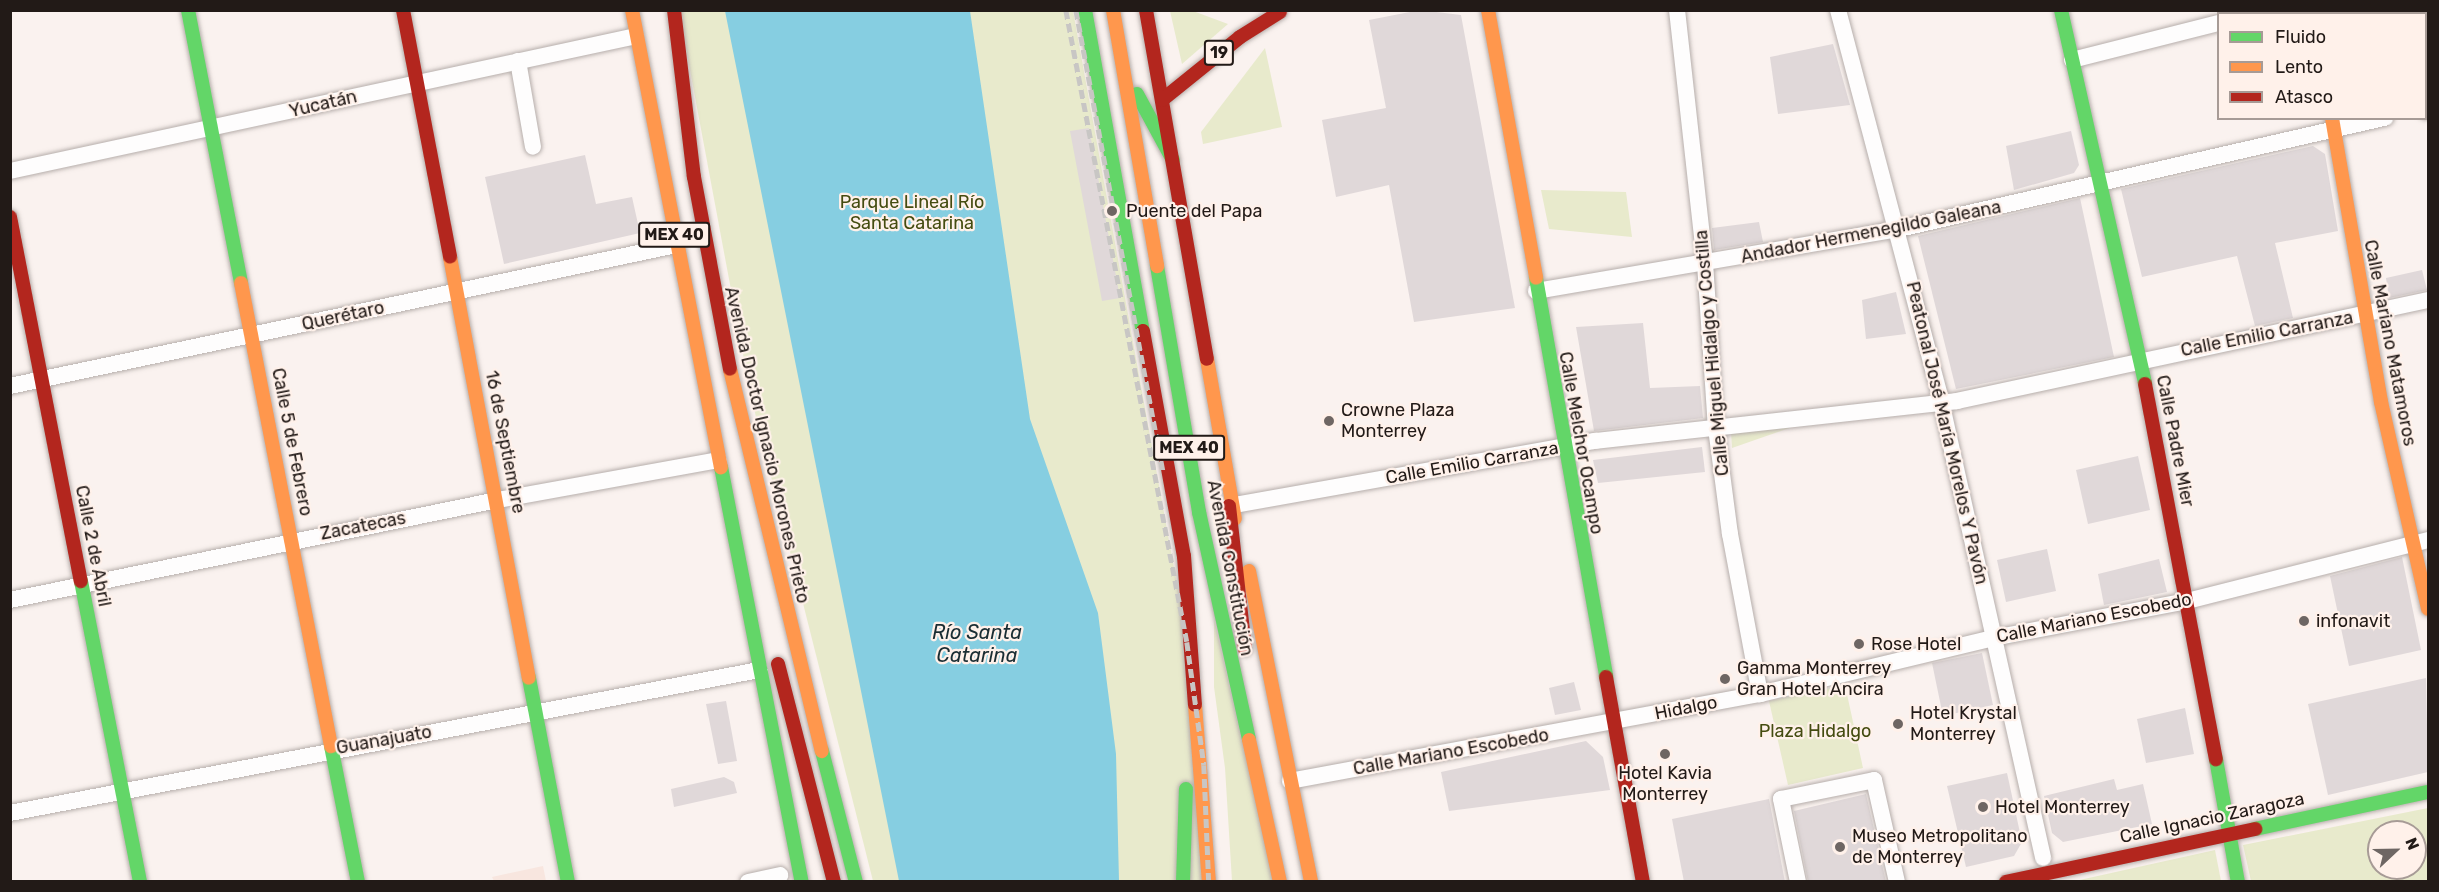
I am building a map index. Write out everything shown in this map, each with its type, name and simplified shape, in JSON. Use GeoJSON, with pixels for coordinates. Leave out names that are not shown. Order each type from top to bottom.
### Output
{"type":"FeatureCollection","features":[{"type":"Feature","properties":{"kind":"main road","name":"Calle 5 de Febrero"},"geometry":{"type":"LineString","coordinates":[[188,10],[358,882]]}},
{"type":"Feature","properties":{"kind":"main road","name":"16 de Septiembre"},"geometry":{"type":"LineString","coordinates":[[402,10],[498,500],[568,882]]}},
{"type":"Feature","properties":{"kind":"main road","name":"MEX 40"},"geometry":{"type":"LineString","coordinates":[[632,10],[802,882]]}},
{"type":"Feature","properties":{"kind":"main road","name":"MEX 40"},"geometry":{"type":"LineString","coordinates":[[1085,10],[1184,556],[1209,882]]}},
{"type":"Feature","properties":{"kind":"main road","name":"Avenida Constitución"},"geometry":{"type":"LineString","coordinates":[[1113,10],[1200,512],[1227,649],[1257,765],[1280,882]]}},
{"type":"Feature","properties":{"kind":"main road"},"geometry":{"type":"LineString","coordinates":[[1146,10],[1173,160],[1229,506],[1257,765],[1295,882]]}},
{"type":"Feature","properties":{"kind":"main road","name":"Calle Melchor Ocampo"},"geometry":{"type":"LineString","coordinates":[[1488,10],[1563,447],[1643,882]]}},
{"type":"Feature","properties":{"kind":"main road","name":"Calle Padre Mier"},"geometry":{"type":"LineString","coordinates":[[2061,10],[2098,183],[2141,359],[2238,882]]}},
{"type":"Feature","properties":{"kind":"main road","name":"19"},"geometry":{"type":"LineString","coordinates":[[1162,100],[1240,37],[1279,11]]}},
{"type":"Feature","properties":{"kind":"main road","name":"Avenida Doctor Ignacio Morones Prieto"},"geometry":{"type":"LineString","coordinates":[[675,16],[694,177],[764,524],[856,882]]}},
{"type":"Feature","properties":{"kind":"main road","name":"MEX 40"},"geometry":{"type":"LineString","coordinates":[[665,71],[694,177]]}},
{"type":"Feature","properties":{"kind":"main road"},"geometry":{"type":"LineString","coordinates":[[1125,73],[1173,160]]}},
{"type":"Feature","properties":{"kind":"main road","name":"Calle Mariano Matamoros"},"geometry":{"type":"LineString","coordinates":[[2333,123],[2364,315],[2421,542],[2428,609]]}},
{"type":"Feature","properties":{"kind":"main road","name":"Calle 2 de Abril"},"geometry":{"type":"LineString","coordinates":[[10,217],[140,882]]}},
{"type":"Feature","properties":{"kind":"main road"},"geometry":{"type":"LineString","coordinates":[[718,460],[768,627]]}},
{"type":"Feature","properties":{"kind":"main road"},"geometry":{"type":"LineString","coordinates":[[1229,506],[1245,548],[1311,882]]}},
{"type":"Feature","properties":{"kind":"main road"},"geometry":{"type":"LineString","coordinates":[[1183,882],[1184,556]]}},
{"type":"Feature","properties":{"kind":"main road"},"geometry":{"type":"LineString","coordinates":[[774,649],[834,882]]}},
{"type":"Feature","properties":{"kind":"main road"},"geometry":{"type":"LineString","coordinates":[[767,786],[770,724]]}},
{"type":"Feature","properties":{"kind":"main road","name":"Calle Ignacio Zaragoza"},"geometry":{"type":"LineString","coordinates":[[2006,882],[2230,832],[2427,792]]}},
{"type":"Feature","properties":{"kind":"street","name":"Calle Miguel Hidalgo y Costilla"},"geometry":{"type":"LineString","coordinates":[[1677,10],[1706,263],[1716,428],[1730,534],[1760,694]]}},
{"type":"Feature","properties":{"kind":"street","name":"Peatonal José María Morelos Y Pavón"},"geometry":{"type":"LineString","coordinates":[[1838,10],[1899,229],[1941,401],[2043,858]]}},
{"type":"Feature","properties":{"kind":"street"},"geometry":{"type":"LineString","coordinates":[[2072,60],[2217,22]]}},
{"type":"Feature","properties":{"kind":"street","name":"Yucatán"},"geometry":{"type":"LineString","coordinates":[[10,171],[210,131],[415,82],[636,36]]}},
{"type":"Feature","properties":{"kind":"street"},"geometry":{"type":"LineString","coordinates":[[518,61],[533,147]]}},
{"type":"Feature","properties":{"kind":"street","name":"Andador Hermenegildo Galeana"},"geometry":{"type":"LineString","coordinates":[[1536,291],[1899,229],[2098,183],[2333,123],[2364,120]]}},
{"type":"Feature","properties":{"kind":"street","name":"Querétaro"},"geometry":{"type":"LineString","coordinates":[[10,387],[676,245]]}},
{"type":"Feature","properties":{"kind":"street","name":"Calle Emilio Carranza"},"geometry":{"type":"LineString","coordinates":[[1229,506],[1563,447],[1941,401],[2428,300]]}},
{"type":"Feature","properties":{"kind":"street","name":"Zacatecas"},"geometry":{"type":"LineString","coordinates":[[10,600],[498,500],[718,460]]}},
{"type":"Feature","properties":{"kind":"street","name":"Calle Mariano Escobedo"},"geometry":{"type":"LineString","coordinates":[[1760,694],[1993,638],[2187,601],[2421,542]]}},
{"type":"Feature","properties":{"kind":"street","name":"Guanajuato"},"geometry":{"type":"LineString","coordinates":[[10,813],[333,749],[759,670]]}},
{"type":"Feature","properties":{"kind":"street","name":"Hidalgo"},"geometry":{"type":"LineString","coordinates":[[1613,722],[1760,694]]}},
{"type":"Feature","properties":{"kind":"street","name":"Calle Mariano Escobedo"},"geometry":{"type":"LineString","coordinates":[[1290,781],[1613,722]]}},
{"type":"Feature","properties":{"kind":"street"},"geometry":{"type":"LineString","coordinates":[[1798,882],[1781,799],[1874,780],[1897,882]]}},
{"type":"Feature","properties":{"kind":"street"},"geometry":{"type":"LineString","coordinates":[[748,882],[780,873]]}},
{"type":"Feature","properties":{"kind":"shaded area"},"geometry":{"type":"Polygon","coordinates":[[[543,866],[546,881],[494,881],[492,877],[543,866]]]}},
{"type":"Feature","properties":{"kind":"green space","name":"Río Santa Catarina"},"geometry":{"type":"Polygon","coordinates":[[[679,11],[1073,11],[1180,601],[1209,881],[873,881],[751,397],[679,11]]]}},
{"type":"Feature","properties":{"kind":"green space"},"geometry":{"type":"Polygon","coordinates":[[[1170,11],[1193,11],[1228,24],[1182,64],[1170,11]]]}},
{"type":"Feature","properties":{"kind":"green space"},"geometry":{"type":"Polygon","coordinates":[[[1265,48],[1282,127],[1203,144],[1201,132],[1265,48]]]}},
{"type":"Feature","properties":{"kind":"green space"},"geometry":{"type":"Polygon","coordinates":[[[1541,190],[1626,192],[1632,237],[1549,229],[1541,190]]]}},
{"type":"Feature","properties":{"kind":"green space"},"geometry":{"type":"Polygon","coordinates":[[[1801,424],[1732,448],[1731,432],[1801,424]]]}},
{"type":"Feature","properties":{"kind":"green space"},"geometry":{"type":"Polygon","coordinates":[[[1214,619],[1274,881],[1232,881],[1225,768],[1214,687],[1214,619]]]}},
{"type":"Feature","properties":{"kind":"green space","name":"Plaza Hidalgo"},"geometry":{"type":"Polygon","coordinates":[[[1845,685],[1863,768],[1788,785],[1769,701],[1845,685]]]}},
{"type":"Feature","properties":{"kind":"green space"},"geometry":{"type":"Polygon","coordinates":[[[2428,808],[2428,881],[2251,881],[2243,845],[2367,820],[2367,880],[2427,880],[2427,820],[2368,820],[2428,808]]]}},
{"type":"Feature","properties":{"kind":"green space"},"geometry":{"type":"Polygon","coordinates":[[[2215,850],[2221,881],[2075,881],[2215,850]]]}},
{"type":"Feature","properties":{"kind":"water","name":"Río Santa Catarina"},"geometry":{"type":"Polygon","coordinates":[[[725,11],[970,11],[1030,419],[1098,613],[1116,754],[1119,881],[899,881],[725,11]]]}},
{"type":"Feature","properties":{"kind":"building"},"geometry":{"type":"Polygon","coordinates":[[[1420,10],[1461,15],[1515,308],[1414,322],[1389,185],[1336,197],[1322,120],[1386,108],[1369,20],[1420,10]]]}},
{"type":"Feature","properties":{"kind":"building"},"geometry":{"type":"Polygon","coordinates":[[[1833,44],[1850,105],[1778,114],[1770,57],[1833,44]]]}},
{"type":"Feature","properties":{"kind":"building"},"geometry":{"type":"Polygon","coordinates":[[[1089,128],[1120,298],[1102,301],[1070,131],[1089,128]]]}},
{"type":"Feature","properties":{"kind":"building"},"geometry":{"type":"Polygon","coordinates":[[[2071,131],[2079,165],[2074,173],[2014,190],[2006,146],[2071,131]]]}},
{"type":"Feature","properties":{"kind":"building"},"geometry":{"type":"Polygon","coordinates":[[[2313,146],[2325,154],[2338,231],[2275,243],[2293,318],[2255,326],[2237,256],[2142,277],[2121,189],[2313,146]]]}},
{"type":"Feature","properties":{"kind":"building"},"geometry":{"type":"Polygon","coordinates":[[[585,155],[596,204],[632,197],[640,233],[504,264],[485,177],[585,155]]]}},
{"type":"Feature","properties":{"kind":"building"},"geometry":{"type":"Polygon","coordinates":[[[2080,198],[2114,357],[1956,389],[1918,236],[2080,198]]]}},
{"type":"Feature","properties":{"kind":"building"},"geometry":{"type":"Polygon","coordinates":[[[1759,222],[1763,242],[1714,250],[1712,228],[1759,222]]]}},
{"type":"Feature","properties":{"kind":"building"},"geometry":{"type":"Polygon","coordinates":[[[2422,270],[2427,290],[2389,298],[2386,278],[2422,270]]]}},
{"type":"Feature","properties":{"kind":"building"},"geometry":{"type":"Polygon","coordinates":[[[1896,292],[1906,334],[1866,339],[1862,300],[1896,292]]]}},
{"type":"Feature","properties":{"kind":"building"},"geometry":{"type":"Polygon","coordinates":[[[1643,323],[1650,388],[1700,386],[1703,418],[1594,431],[1576,327],[1643,323]]]}},
{"type":"Feature","properties":{"kind":"building"},"geometry":{"type":"Polygon","coordinates":[[[1702,447],[1705,472],[1598,483],[1593,460],[1702,447]]]}},
{"type":"Feature","properties":{"kind":"building"},"geometry":{"type":"Polygon","coordinates":[[[2138,456],[2150,510],[2088,524],[2076,470],[2138,456]]]}},
{"type":"Feature","properties":{"kind":"building"},"geometry":{"type":"Polygon","coordinates":[[[2047,549],[2056,591],[2006,602],[1997,560],[2047,549]]]}},
{"type":"Feature","properties":{"kind":"building"},"geometry":{"type":"Polygon","coordinates":[[[2402,557],[2421,650],[2349,666],[2330,576],[2402,557]]]}},
{"type":"Feature","properties":{"kind":"building"},"geometry":{"type":"Polygon","coordinates":[[[2159,559],[2167,592],[2104,605],[2098,574],[2159,559]]]}},
{"type":"Feature","properties":{"kind":"building"},"geometry":{"type":"Polygon","coordinates":[[[1982,653],[1993,705],[1943,716],[1932,663],[1982,653]]]}},
{"type":"Feature","properties":{"kind":"building","name":"infonavit"},"geometry":{"type":"Polygon","coordinates":[[[2426,678],[2428,772],[2328,795],[2308,704],[2426,678]]]}},
{"type":"Feature","properties":{"kind":"building"},"geometry":{"type":"Polygon","coordinates":[[[1574,682],[1581,710],[1555,715],[1549,688],[1574,682]]]}},
{"type":"Feature","properties":{"kind":"building"},"geometry":{"type":"Polygon","coordinates":[[[726,701],[737,761],[718,764],[706,704],[726,701]]]}},
{"type":"Feature","properties":{"kind":"building"},"geometry":{"type":"Polygon","coordinates":[[[2185,708],[2194,754],[2146,763],[2137,719],[2185,708]]]}},
{"type":"Feature","properties":{"kind":"building"},"geometry":{"type":"Polygon","coordinates":[[[1586,741],[1603,757],[1610,790],[1449,811],[1441,772],[1586,741]]]}},
{"type":"Feature","properties":{"kind":"building","name":"Hotel Monterrey"},"geometry":{"type":"Polygon","coordinates":[[[2007,773],[2022,842],[2014,856],[1966,867],[1947,786],[2007,773]]]}},
{"type":"Feature","properties":{"kind":"building"},"geometry":{"type":"Polygon","coordinates":[[[724,777],[734,782],[737,793],[674,807],[671,789],[724,777]]]}},
{"type":"Feature","properties":{"kind":"building"},"geometry":{"type":"Polygon","coordinates":[[[2114,779],[2117,790],[2143,784],[2152,824],[2063,842],[2052,833],[2044,796],[2114,779]]]}},
{"type":"Feature","properties":{"kind":"building","name":"Museo Metropolitano de Monterrey"},"geometry":{"type":"Polygon","coordinates":[[[1866,794],[1886,882],[1808,882],[1794,811],[1866,794]]]}},
{"type":"Feature","properties":{"kind":"building"},"geometry":{"type":"Polygon","coordinates":[[[1769,799],[1785,882],[1684,882],[1672,819],[1769,799]]]}},
{"type":"Feature","properties":{"kind":"railway"},"geometry":{"type":"LineString","coordinates":[[1066,10],[1187,642],[1204,765],[1209,882]]}},
{"type":"Feature","properties":{"kind":"railway"},"geometry":{"type":"LineString","coordinates":[[1076,10],[1163,472]]}},
{"type":"Feature","properties":{"kind":"traffic: fast"},"geometry":{"type":"LineString","coordinates":[[188,10],[241,283]]}},
{"type":"Feature","properties":{"kind":"traffic: fast"},"geometry":{"type":"LineString","coordinates":[[1085,10],[1143,331]]}},
{"type":"Feature","properties":{"kind":"traffic: fast"},"geometry":{"type":"LineString","coordinates":[[2061,10],[2145,384]]}},
{"type":"Feature","properties":{"kind":"traffic: fast"},"geometry":{"type":"LineString","coordinates":[[1137,94],[1173,160]]}},
{"type":"Feature","properties":{"kind":"traffic: fast"},"geometry":{"type":"LineString","coordinates":[[1157,266],[1199,512],[1249,740]]}},
{"type":"Feature","properties":{"kind":"traffic: fast"},"geometry":{"type":"LineString","coordinates":[[1536,278],[1606,677]]}},
{"type":"Feature","properties":{"kind":"traffic: fast"},"geometry":{"type":"LineString","coordinates":[[721,467],[802,882]]}},
{"type":"Feature","properties":{"kind":"traffic: fast"},"geometry":{"type":"LineString","coordinates":[[81,581],[140,882]]}},
{"type":"Feature","properties":{"kind":"traffic: fast"},"geometry":{"type":"LineString","coordinates":[[529,678],[568,882]]}},
{"type":"Feature","properties":{"kind":"traffic: fast"},"geometry":{"type":"LineString","coordinates":[[331,746],[358,882]]}},
{"type":"Feature","properties":{"kind":"traffic: fast"},"geometry":{"type":"LineString","coordinates":[[822,751],[856,882]]}},
{"type":"Feature","properties":{"kind":"traffic: fast"},"geometry":{"type":"LineString","coordinates":[[2216,759],[2238,882]]}},
{"type":"Feature","properties":{"kind":"traffic: fast"},"geometry":{"type":"LineString","coordinates":[[1183,882],[1186,789]]}},
{"type":"Feature","properties":{"kind":"traffic: fast"},"geometry":{"type":"LineString","coordinates":[[2255,829],[2427,792]]}},
{"type":"Feature","properties":{"kind":"traffic: slow"},"geometry":{"type":"LineString","coordinates":[[632,10],[721,467]]}},
{"type":"Feature","properties":{"kind":"traffic: slow"},"geometry":{"type":"LineString","coordinates":[[1113,10],[1157,266]]}},
{"type":"Feature","properties":{"kind":"traffic: slow"},"geometry":{"type":"LineString","coordinates":[[1488,10],[1536,278]]}},
{"type":"Feature","properties":{"kind":"traffic: slow"},"geometry":{"type":"LineString","coordinates":[[2332,120],[2381,402],[2428,609]]}},
{"type":"Feature","properties":{"kind":"traffic: slow"},"geometry":{"type":"LineString","coordinates":[[450,257],[529,678]]}},
{"type":"Feature","properties":{"kind":"traffic: slow"},"geometry":{"type":"LineString","coordinates":[[241,283],[331,746]]}},
{"type":"Feature","properties":{"kind":"traffic: slow"},"geometry":{"type":"LineString","coordinates":[[1207,359],[1235,519]]}},
{"type":"Feature","properties":{"kind":"traffic: slow"},"geometry":{"type":"LineString","coordinates":[[730,369],[822,751]]}},
{"type":"Feature","properties":{"kind":"traffic: slow"},"geometry":{"type":"LineString","coordinates":[[1249,571],[1311,882]]}},
{"type":"Feature","properties":{"kind":"traffic: slow"},"geometry":{"type":"LineString","coordinates":[[1195,705],[1209,882]]}},
{"type":"Feature","properties":{"kind":"traffic: slow"},"geometry":{"type":"LineString","coordinates":[[1249,740],[1280,882]]}},
{"type":"Feature","properties":{"kind":"traffic: jam"},"geometry":{"type":"LineString","coordinates":[[403,10],[450,257]]}},
{"type":"Feature","properties":{"kind":"traffic: jam"},"geometry":{"type":"LineString","coordinates":[[674,10],[694,177],[730,369]]}},
{"type":"Feature","properties":{"kind":"traffic: jam"},"geometry":{"type":"LineString","coordinates":[[1146,10],[1207,359]]}},
{"type":"Feature","properties":{"kind":"traffic: jam"},"geometry":{"type":"LineString","coordinates":[[1162,100],[1240,37],[1280,12]]}},
{"type":"Feature","properties":{"kind":"traffic: jam"},"geometry":{"type":"LineString","coordinates":[[10,217],[81,581]]}},
{"type":"Feature","properties":{"kind":"traffic: jam"},"geometry":{"type":"LineString","coordinates":[[1143,331],[1184,556],[1195,705]]}},
{"type":"Feature","properties":{"kind":"traffic: jam"},"geometry":{"type":"LineString","coordinates":[[2145,384],[2216,759]]}},
{"type":"Feature","properties":{"kind":"traffic: jam"},"geometry":{"type":"LineString","coordinates":[[1229,506],[1245,649]]}},
{"type":"Feature","properties":{"kind":"traffic: jam"},"geometry":{"type":"LineString","coordinates":[[778,664],[834,882]]}},
{"type":"Feature","properties":{"kind":"traffic: jam"},"geometry":{"type":"LineString","coordinates":[[1606,677],[1643,882]]}},
{"type":"Feature","properties":{"kind":"traffic: jam"},"geometry":{"type":"LineString","coordinates":[[2006,882],[2255,829]]}},
{"type":"Feature","properties":{"kind":"place","name":"Puente del Papa"},"geometry":{"type":"Point","coordinates":[1112,211]}},
{"type":"Feature","properties":{"kind":"place","name":"Crowne Plaza Monterrey"},"geometry":{"type":"Point","coordinates":[1329,421]}},
{"type":"Feature","properties":{"kind":"place","name":"infonavit"},"geometry":{"type":"Point","coordinates":[2304,621]}},
{"type":"Feature","properties":{"kind":"place","name":"Rose Hotel"},"geometry":{"type":"Point","coordinates":[1859,644]}},
{"type":"Feature","properties":{"kind":"place","name":"Gamma Monterrey Gran Hotel Ancira"},"geometry":{"type":"Point","coordinates":[1725,679]}},
{"type":"Feature","properties":{"kind":"place","name":"Hotel Krystal Monterrey"},"geometry":{"type":"Point","coordinates":[1898,724]}},
{"type":"Feature","properties":{"kind":"place","name":"Hotel Kavia Monterrey"},"geometry":{"type":"Point","coordinates":[1665,754]}},
{"type":"Feature","properties":{"kind":"place","name":"Hotel Monterrey"},"geometry":{"type":"Point","coordinates":[1983,807]}},
{"type":"Feature","properties":{"kind":"place","name":"Museo Metropolitano de Monterrey"},"geometry":{"type":"Point","coordinates":[1840,847]}},
{"type":"Feature","properties":{"kind":"park label","name":"Parque Lineal Río Santa Catarina"},"geometry":{"type":"Point","coordinates":[912,213]}}]}
